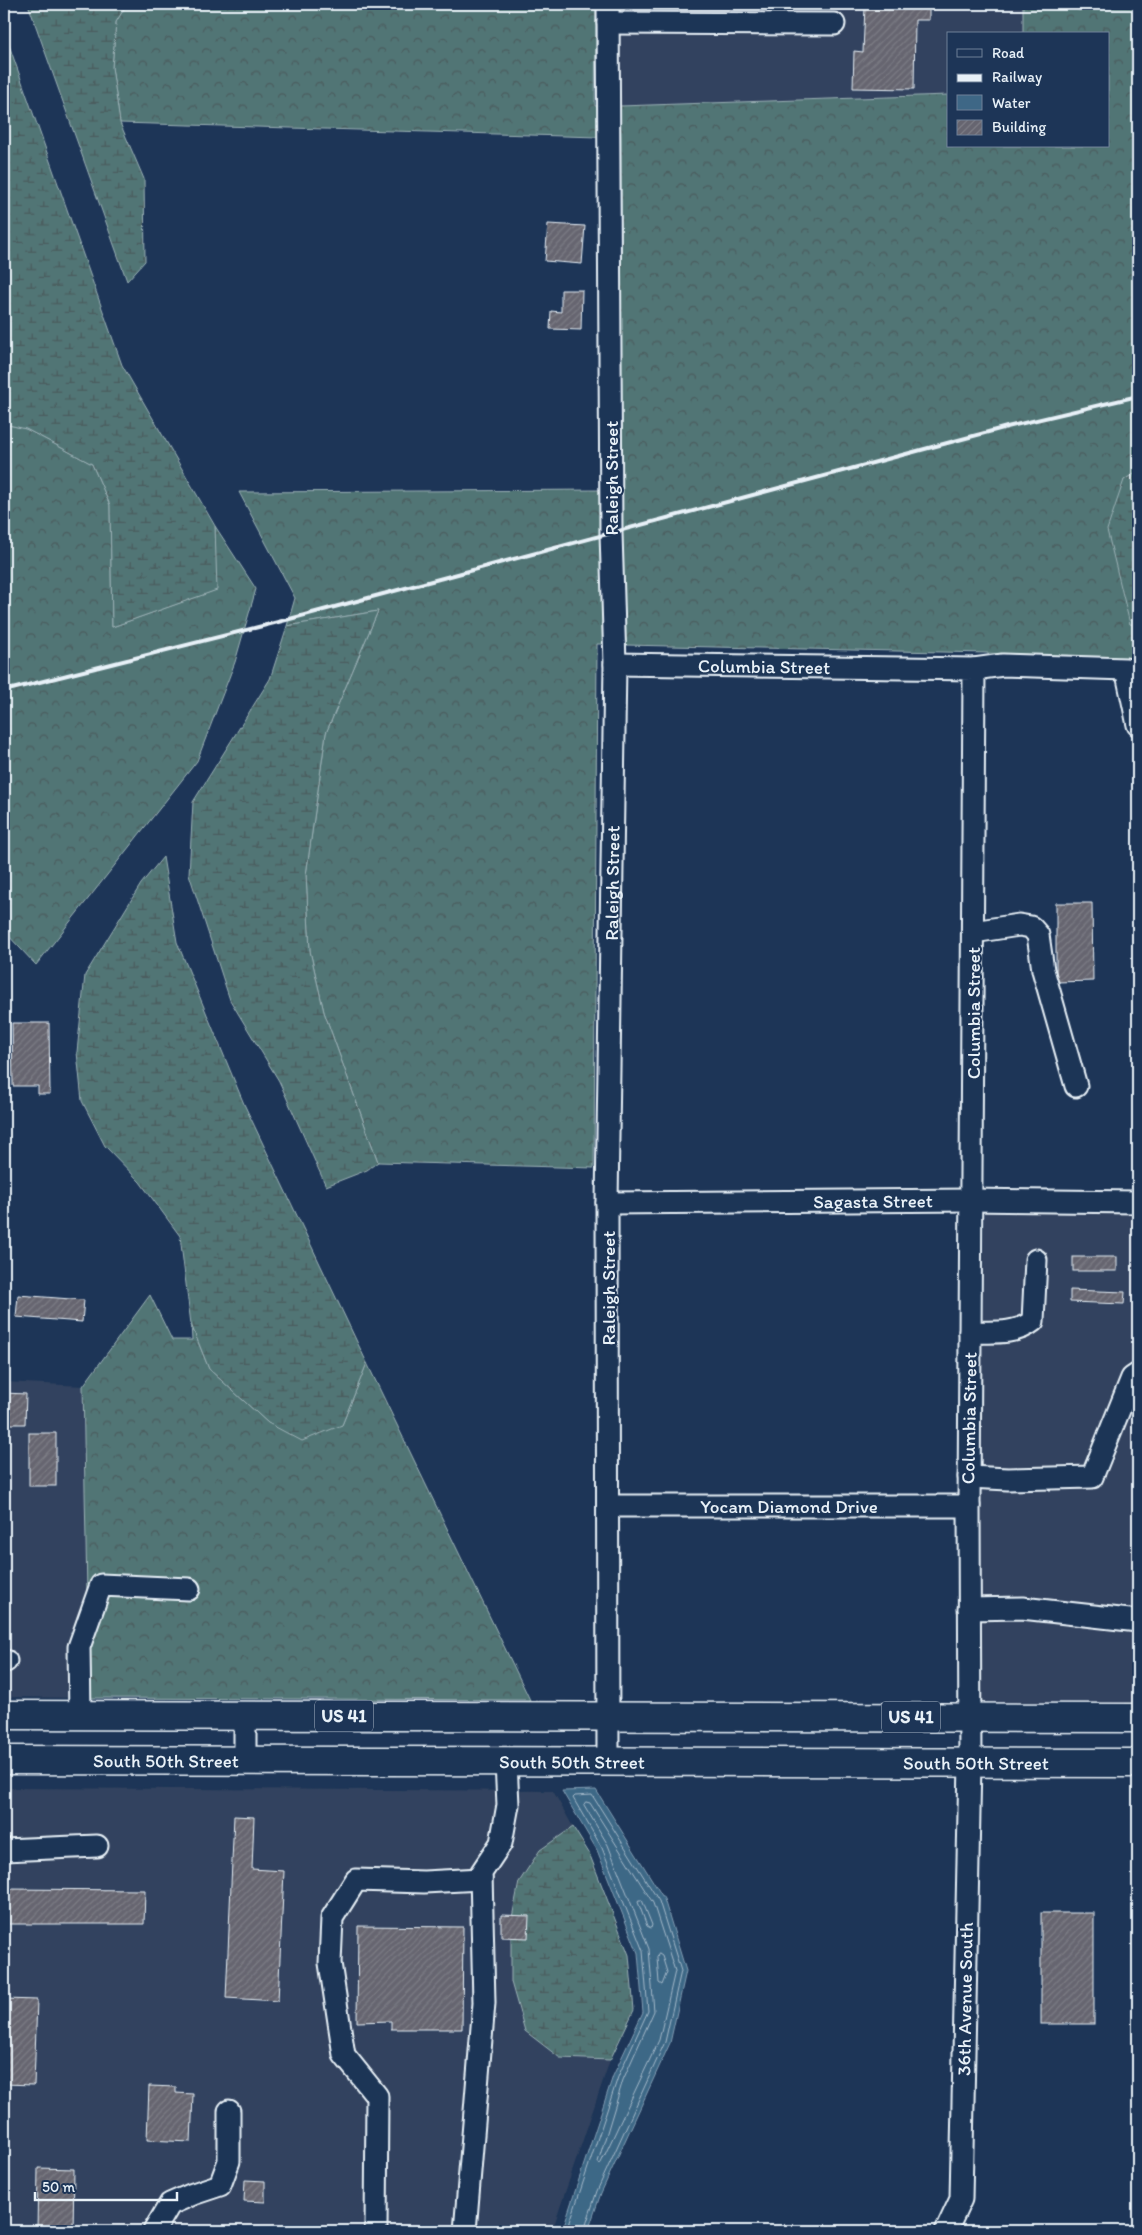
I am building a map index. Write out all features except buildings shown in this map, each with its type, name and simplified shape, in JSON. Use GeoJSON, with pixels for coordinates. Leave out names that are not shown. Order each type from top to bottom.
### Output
{"type":"FeatureCollection","features":[{"type":"Feature","properties":{"kind":"main road","name":"US 41"},"geometry":{"type":"LineString","coordinates":[[4,1715],[1138,1718]]}},
{"type":"Feature","properties":{"kind":"main road","name":"South 50th Street"},"geometry":{"type":"LineString","coordinates":[[4,1760],[1138,1763]]}},
{"type":"Feature","properties":{"kind":"street"},"geometry":{"type":"LineString","coordinates":[[608,13],[834,24]]}},
{"type":"Feature","properties":{"kind":"street","name":"Raleigh Street"},"geometry":{"type":"LineString","coordinates":[[608,13],[611,533],[614,664],[607,1204],[608,1762]]}},
{"type":"Feature","properties":{"kind":"street","name":"Columbia Street"},"geometry":{"type":"LineString","coordinates":[[614,664],[974,669],[969,1477],[970,1718]]}},
{"type":"Feature","properties":{"kind":"street"},"geometry":{"type":"LineString","coordinates":[[974,669],[1003,665],[1126,669],[1138,725]]}},
{"type":"Feature","properties":{"kind":"street"},"geometry":{"type":"LineString","coordinates":[[973,932],[1019,925],[1031,927],[1038,935],[1042,970],[1076,1086]]}},
{"type":"Feature","properties":{"kind":"street","name":"Sagasta Street"},"geometry":{"type":"LineString","coordinates":[[607,1204],[972,1200],[1138,1202]]}},
{"type":"Feature","properties":{"kind":"street"},"geometry":{"type":"LineString","coordinates":[[970,1332],[1002,1332],[1025,1328],[1033,1321],[1036,1260]]}},
{"type":"Feature","properties":{"kind":"street"},"geometry":{"type":"LineString","coordinates":[[969,1477],[1008,1479],[1092,1477],[1132,1378],[1138,1374]]}},
{"type":"Feature","properties":{"kind":"street","name":"Yocam Diamond Drive"},"geometry":{"type":"LineString","coordinates":[[609,1506],[969,1506]]}},
{"type":"Feature","properties":{"kind":"street"},"geometry":{"type":"LineString","coordinates":[[80,1715],[80,1646],[101,1585],[189,1589]]}},
{"type":"Feature","properties":{"kind":"street"},"geometry":{"type":"LineString","coordinates":[[969,1609],[1022,1608],[1138,1621]]}},
{"type":"Feature","properties":{"kind":"street"},"geometry":{"type":"LineString","coordinates":[[245,1716],[245,1761]]}},
{"type":"Feature","properties":{"kind":"street","name":"36th Avenue South"},"geometry":{"type":"LineString","coordinates":[[946,2231],[961,2199],[970,1718]]}},
{"type":"Feature","properties":{"kind":"street"},"geometry":{"type":"LineString","coordinates":[[465,2231],[484,2002],[481,1873],[501,1843],[508,1805],[506,1762]]}},
{"type":"Feature","properties":{"kind":"street"},"geometry":{"type":"LineString","coordinates":[[4,1850],[97,1846]]}},
{"type":"Feature","properties":{"kind":"street"},"geometry":{"type":"LineString","coordinates":[[376,2231],[377,2096],[344,2055],[330,1963],[332,1918],[356,1880],[424,1882],[481,1879]]}},
{"type":"Feature","properties":{"kind":"street"},"geometry":{"type":"LineString","coordinates":[[154,2231],[170,2204],[192,2194],[220,2185],[229,2160],[229,2111]]}},
{"type":"Feature","properties":{"kind":"shaded area"},"geometry":{"type":"Polygon","coordinates":[[[619,4],[1023,4],[1023,32],[947,32],[947,95],[620,106],[619,4]]]}},
{"type":"Feature","properties":{"kind":"shaded area"},"geometry":{"type":"Polygon","coordinates":[[[984,1210],[1138,1212],[1138,1703],[981,1702],[980,1506],[984,1210]]]}},
{"type":"Feature","properties":{"kind":"shaded area"},"geometry":{"type":"Polygon","coordinates":[[[4,1382],[83,1386],[89,1698],[4,1697],[4,1382]]]}},
{"type":"Feature","properties":{"kind":"shaded area"},"geometry":{"type":"Polygon","coordinates":[[[4,1788],[553,1791],[573,1827],[540,1850],[511,1982],[525,2031],[560,2058],[610,2060],[552,2231],[4,2231],[4,1788]]]}},
{"type":"Feature","properties":{"kind":"green space"},"geometry":{"type":"Polygon","coordinates":[[[28,4],[127,4],[116,22],[112,67],[120,123],[144,179],[145,261],[127,281],[28,4]]]}},
{"type":"Feature","properties":{"kind":"green space"},"geometry":{"type":"Polygon","coordinates":[[[127,4],[596,4],[595,106],[597,106],[598,137],[120,123],[112,67],[116,22],[127,4]]]}},
{"type":"Feature","properties":{"kind":"green space"},"geometry":{"type":"Polygon","coordinates":[[[1023,4],[1048,4],[1079,10],[1138,6],[1138,471],[1124,480],[1130,624],[1138,625],[1138,663],[987,653],[625,645],[622,533],[620,106],[947,95],[947,148],[1110,148],[1110,32],[1023,32],[1023,4]]]}},
{"type":"Feature","properties":{"kind":"green space"},"geometry":{"type":"Polygon","coordinates":[[[1048,4],[1138,4],[1138,6],[1079,10],[1048,4]]]}},
{"type":"Feature","properties":{"kind":"green space"},"geometry":{"type":"Polygon","coordinates":[[[4,31],[122,365],[215,526],[217,590],[112,627],[110,505],[92,464],[26,429],[4,424],[4,31]]]}},
{"type":"Feature","properties":{"kind":"green space"},"geometry":{"type":"Polygon","coordinates":[[[4,424],[26,429],[92,464],[110,505],[112,627],[216,590],[215,526],[256,589],[235,662],[197,761],[36,965],[4,931],[4,424]]]}},
{"type":"Feature","properties":{"kind":"green space"},"geometry":{"type":"Polygon","coordinates":[[[1138,471],[1138,625],[1130,624],[1107,530],[1124,480],[1138,471]]]}},
{"type":"Feature","properties":{"kind":"green space"},"geometry":{"type":"Polygon","coordinates":[[[600,490],[603,644],[597,644],[594,1168],[378,1162],[324,1012],[310,951],[306,875],[326,733],[378,611],[287,626],[295,598],[239,492],[600,490]]]}},
{"type":"Feature","properties":{"kind":"green space"},"geometry":{"type":"Polygon","coordinates":[[[378,611],[326,733],[306,875],[310,951],[324,1012],[378,1162],[367,1170],[326,1186],[279,1081],[230,1000],[189,874],[193,802],[270,679],[287,626],[378,611]]]}},
{"type":"Feature","properties":{"kind":"green space"},"geometry":{"type":"Polygon","coordinates":[[[163,857],[177,942],[244,1104],[367,1363],[342,1425],[302,1441],[268,1423],[209,1369],[191,1324],[180,1236],[140,1182],[105,1146],[82,1101],[77,1052],[85,975],[141,884],[163,857]]]}},
{"type":"Feature","properties":{"kind":"green space"},"geometry":{"type":"Polygon","coordinates":[[[150,1295],[172,1340],[192,1340],[191,1324],[209,1369],[268,1423],[342,1425],[367,1363],[530,1700],[89,1698],[83,1386],[150,1295]]]}},
{"type":"Feature","properties":{"kind":"green space"},"geometry":{"type":"Polygon","coordinates":[[[573,1827],[589,1853],[629,1955],[634,2010],[610,2060],[560,2058],[525,2031],[511,1982],[511,1923],[519,1882],[540,1850],[573,1827]]]}},
{"type":"Feature","properties":{"kind":"water"},"geometry":{"type":"Polygon","coordinates":[[[596,1790],[664,1899],[686,1971],[670,2043],[601,2193],[588,2231],[562,2231],[613,2076],[643,2012],[638,1953],[597,1850],[562,1791],[596,1790]]]}},
{"type":"Feature","properties":{"kind":"railway"},"geometry":{"type":"LineString","coordinates":[[4,691],[286,620],[1007,427],[1138,396]]}}]}
